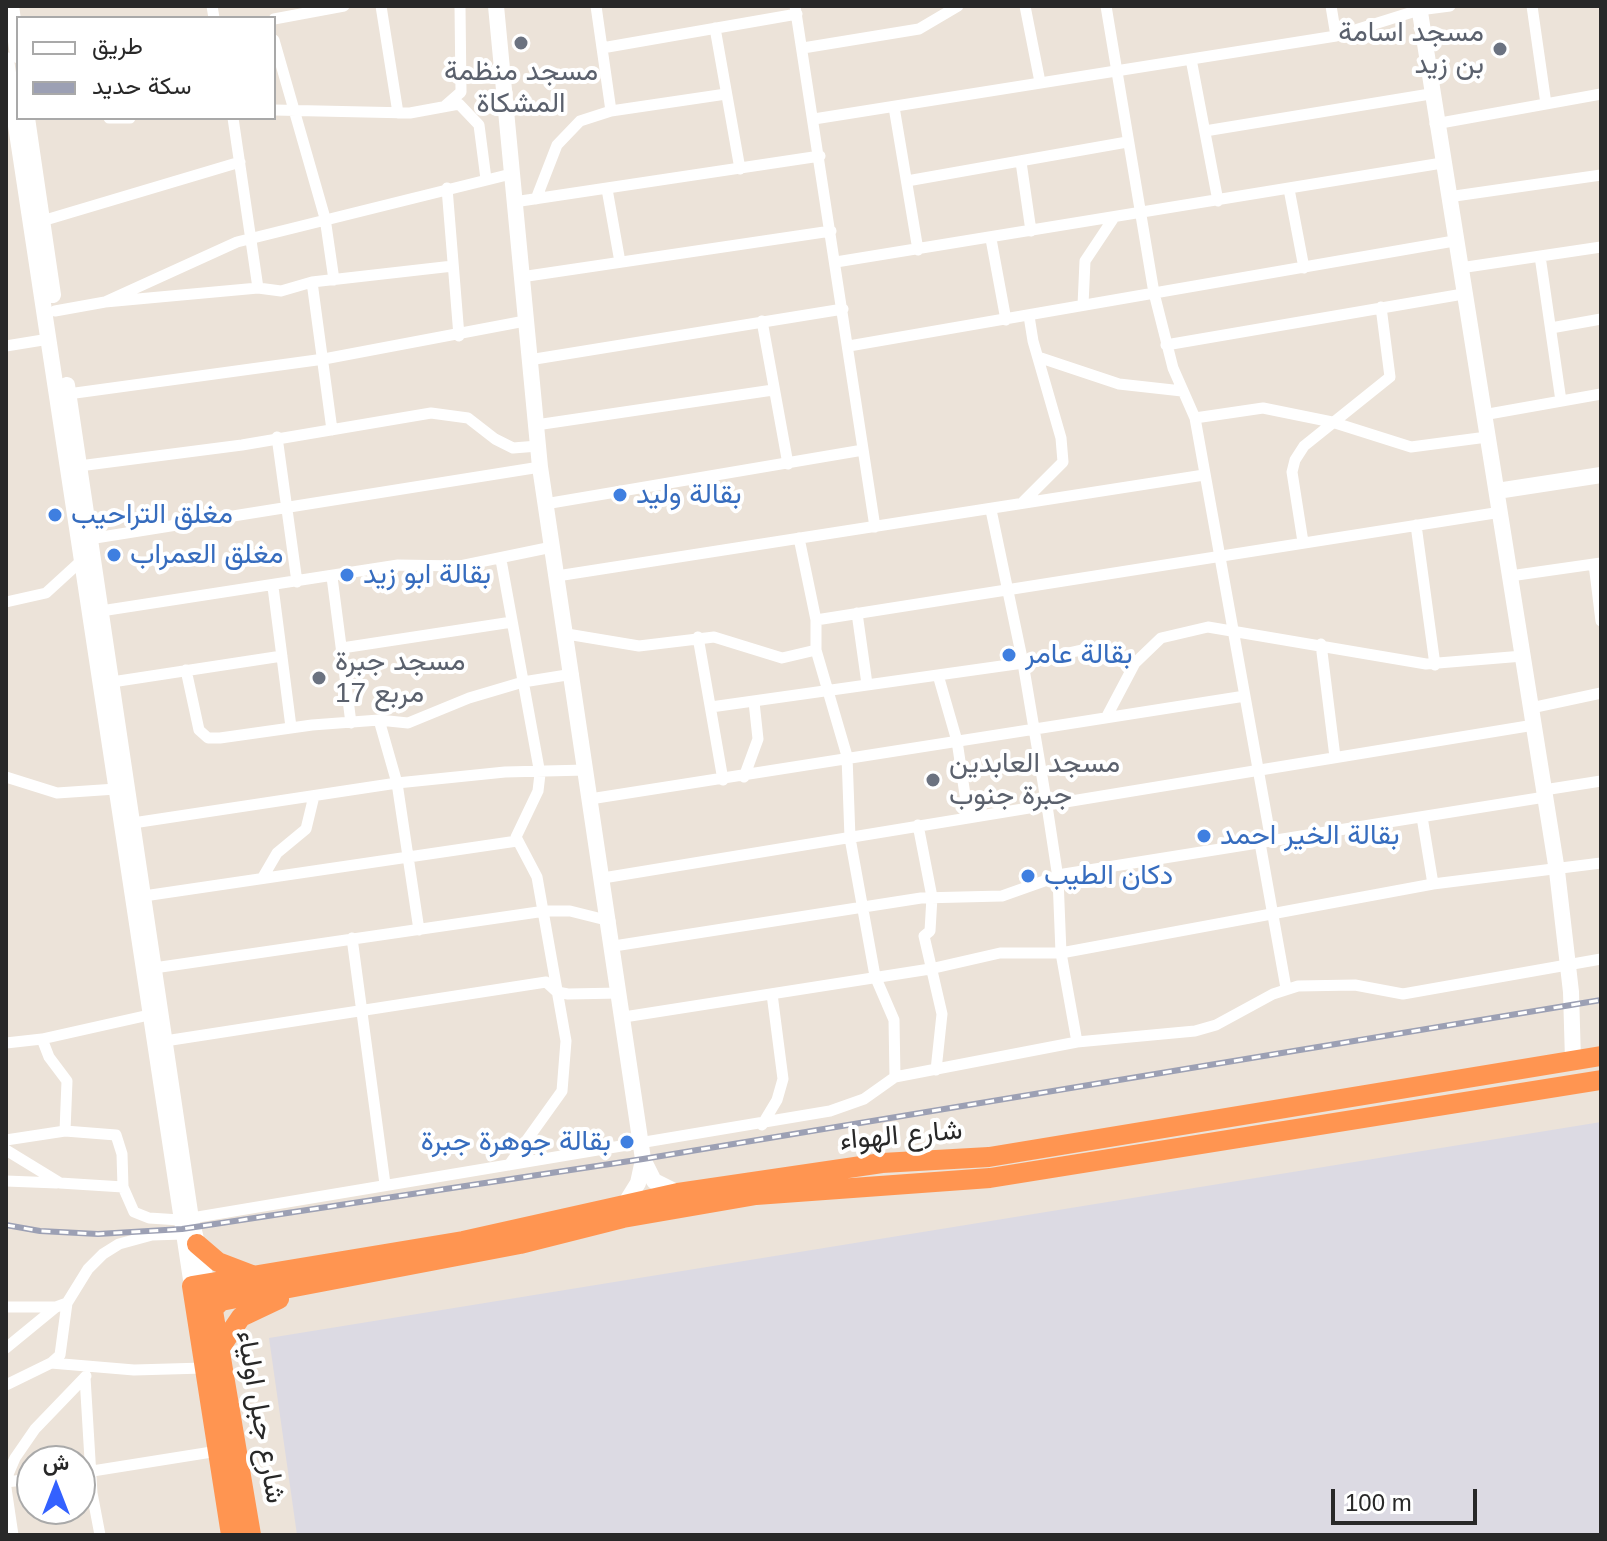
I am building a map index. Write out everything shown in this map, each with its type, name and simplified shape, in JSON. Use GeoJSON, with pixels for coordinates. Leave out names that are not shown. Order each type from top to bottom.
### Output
{"type":"FeatureCollection","features":[{"type":"Feature","properties":{"kind":"highway","name":"شارع الهواء"},"geometry":{"type":"LineString","coordinates":[[200,1284],[463,1241],[678,1193],[882,1163],[989,1157],[1601,1056]]}},
{"type":"Feature","properties":{"kind":"highway","name":"شارع الهواء"},"geometry":{"type":"LineString","coordinates":[[201,1310],[221,1301],[520,1244],[623,1218],[756,1195],[990,1178],[1601,1080]]}},
{"type":"Feature","properties":{"kind":"highway"},"geometry":{"type":"LineString","coordinates":[[188,1229],[218,1262],[252,1275]]}},
{"type":"Feature","properties":{"kind":"highway"},"geometry":{"type":"LineString","coordinates":[[200,1284],[201,1310]]}},
{"type":"Feature","properties":{"kind":"highway"},"geometry":{"type":"LineString","coordinates":[[220,1348],[241,1317],[311,1286]]}},
{"type":"Feature","properties":{"kind":"highway","name":"شارع جبل اولياء"},"geometry":{"type":"LineString","coordinates":[[201,1310],[220,1348],[251,1535]]}},
{"type":"Feature","properties":{"kind":"highway","name":"شارع جبل اولياء"},"geometry":{"type":"LineString","coordinates":[[201,1310],[204,1368],[231,1535]]}},
{"type":"Feature","properties":{"kind":"street"},"geometry":{"type":"LineString","coordinates":[[11,6],[16,41]]}},
{"type":"Feature","properties":{"kind":"street"},"geometry":{"type":"LineString","coordinates":[[276,19],[344,6]]}},
{"type":"Feature","properties":{"kind":"street"},"geometry":{"type":"LineString","coordinates":[[381,6],[398,113]]}},
{"type":"Feature","properties":{"kind":"street"},"geometry":{"type":"LineString","coordinates":[[445,107],[461,92],[460,6]]}},
{"type":"Feature","properties":{"kind":"street"},"geometry":{"type":"LineString","coordinates":[[496,6],[540,467],[614,946],[642,1151],[654,1181],[678,1193]]}},
{"type":"Feature","properties":{"kind":"street"},"geometry":{"type":"LineString","coordinates":[[596,6],[611,111]]}},
{"type":"Feature","properties":{"kind":"street"},"geometry":{"type":"LineString","coordinates":[[803,48],[919,29],[938,21],[956,6]]}},
{"type":"Feature","properties":{"kind":"street"},"geometry":{"type":"LineString","coordinates":[[1025,6],[1040,82]]}},
{"type":"Feature","properties":{"kind":"street"},"geometry":{"type":"LineString","coordinates":[[1106,6],[1154,293],[1166,345],[1195,418],[1258,769],[1272,915],[1286,988]]}},
{"type":"Feature","properties":{"kind":"street"},"geometry":{"type":"LineString","coordinates":[[1331,6],[1336,36]]}},
{"type":"Feature","properties":{"kind":"street"},"geometry":{"type":"LineString","coordinates":[[814,119],[1336,36],[1419,8],[1450,6]]}},
{"type":"Feature","properties":{"kind":"street"},"geometry":{"type":"LineString","coordinates":[[1532,6],[1546,104]]}},
{"type":"Feature","properties":{"kind":"street"},"geometry":{"type":"LineString","coordinates":[[1419,8],[1430,94],[1501,512],[1557,871],[1568,964],[1573,1060]]}},
{"type":"Feature","properties":{"kind":"street"},"geometry":{"type":"LineString","coordinates":[[602,48],[796,10],[875,527]]}},
{"type":"Feature","properties":{"kind":"street"},"geometry":{"type":"LineString","coordinates":[[715,28],[740,169]]}},
{"type":"Feature","properties":{"kind":"street"},"geometry":{"type":"LineString","coordinates":[[276,47],[325,218],[334,280]]}},
{"type":"Feature","properties":{"kind":"street"},"geometry":{"type":"LineString","coordinates":[[1191,59],[1218,201]]}},
{"type":"Feature","properties":{"kind":"street"},"geometry":{"type":"LineString","coordinates":[[6,60],[14,162],[49,339],[149,1015],[200,1284]]}},
{"type":"Feature","properties":{"kind":"street"},"geometry":{"type":"LineString","coordinates":[[536,199],[564,133],[580,121],[611,111],[726,94]]}},
{"type":"Feature","properties":{"kind":"street"},"geometry":{"type":"LineString","coordinates":[[1205,131],[1430,94]]}},
{"type":"Feature","properties":{"kind":"street"},"geometry":{"type":"LineString","coordinates":[[1435,124],[1601,95]]}},
{"type":"Feature","properties":{"kind":"street"},"geometry":{"type":"LineString","coordinates":[[276,110],[398,113],[459,104],[476,120],[486,179]]}},
{"type":"Feature","properties":{"kind":"street"},"geometry":{"type":"LineString","coordinates":[[894,107],[918,250]]}},
{"type":"Feature","properties":{"kind":"street"},"geometry":{"type":"LineString","coordinates":[[28,120],[165,1041],[188,1229]]}},
{"type":"Feature","properties":{"kind":"street"},"geometry":{"type":"LineString","coordinates":[[233,120],[258,288]]}},
{"type":"Feature","properties":{"kind":"street"},"geometry":{"type":"LineString","coordinates":[[907,181],[1127,142]]}},
{"type":"Feature","properties":{"kind":"street"},"geometry":{"type":"LineString","coordinates":[[514,202],[820,156]]}},
{"type":"Feature","properties":{"kind":"street"},"geometry":{"type":"LineString","coordinates":[[42,221],[240,162]]}},
{"type":"Feature","properties":{"kind":"street"},"geometry":{"type":"LineString","coordinates":[[1021,162],[1031,231]]}},
{"type":"Feature","properties":{"kind":"street"},"geometry":{"type":"LineString","coordinates":[[836,262],[1442,163]]}},
{"type":"Feature","properties":{"kind":"street"},"geometry":{"type":"LineString","coordinates":[[105,302],[221,248],[325,218],[511,174]]}},
{"type":"Feature","properties":{"kind":"street"},"geometry":{"type":"LineString","coordinates":[[1448,197],[1601,175]]}},
{"type":"Feature","properties":{"kind":"street"},"geometry":{"type":"LineString","coordinates":[[447,188],[459,336]]}},
{"type":"Feature","properties":{"kind":"street"},"geometry":{"type":"LineString","coordinates":[[607,189],[620,262]]}},
{"type":"Feature","properties":{"kind":"street"},"geometry":{"type":"LineString","coordinates":[[1289,189],[1304,268]]}},
{"type":"Feature","properties":{"kind":"street"},"geometry":{"type":"LineString","coordinates":[[1083,305],[1085,261],[1113,219]]}},
{"type":"Feature","properties":{"kind":"street"},"geometry":{"type":"LineString","coordinates":[[521,277],[831,231]]}},
{"type":"Feature","properties":{"kind":"street"},"geometry":{"type":"LineString","coordinates":[[991,239],[1006,320]]}},
{"type":"Feature","properties":{"kind":"street"},"geometry":{"type":"LineString","coordinates":[[849,346],[1454,241]]}},
{"type":"Feature","properties":{"kind":"street"},"geometry":{"type":"LineString","coordinates":[[1460,268],[1601,247]]}},
{"type":"Feature","properties":{"kind":"street"},"geometry":{"type":"LineString","coordinates":[[1540,256],[1561,401]]}},
{"type":"Feature","properties":{"kind":"street"},"geometry":{"type":"LineString","coordinates":[[55,311],[105,302],[258,288],[281,291],[312,282],[453,266]]}},
{"type":"Feature","properties":{"kind":"street"},"geometry":{"type":"LineString","coordinates":[[312,282],[332,430]]}},
{"type":"Feature","properties":{"kind":"street"},"geometry":{"type":"LineString","coordinates":[[1166,345],[1463,294]]}},
{"type":"Feature","properties":{"kind":"street"},"geometry":{"type":"LineString","coordinates":[[1303,542],[1292,472],[1304,446],[1390,377],[1381,307]]}},
{"type":"Feature","properties":{"kind":"street"},"geometry":{"type":"LineString","coordinates":[[529,360],[843,309]]}},
{"type":"Feature","properties":{"kind":"street"},"geometry":{"type":"LineString","coordinates":[[1023,502],[1063,462],[1061,438],[1029,316]]}},
{"type":"Feature","properties":{"kind":"street"},"geometry":{"type":"LineString","coordinates":[[1551,328],[1601,319]]}},
{"type":"Feature","properties":{"kind":"street"},"geometry":{"type":"LineString","coordinates":[[68,394],[324,359],[459,336],[525,321]]}},
{"type":"Feature","properties":{"kind":"street"},"geometry":{"type":"LineString","coordinates":[[762,321],[788,464]]}},
{"type":"Feature","properties":{"kind":"street"},"geometry":{"type":"LineString","coordinates":[[6,346],[49,339]]}},
{"type":"Feature","properties":{"kind":"street"},"geometry":{"type":"LineString","coordinates":[[1038,357],[1119,384],[1182,391]]}},
{"type":"Feature","properties":{"kind":"street"},"geometry":{"type":"LineString","coordinates":[[536,425],[773,390]]}},
{"type":"Feature","properties":{"kind":"street"},"geometry":{"type":"LineString","coordinates":[[1483,415],[1601,394]]}},
{"type":"Feature","properties":{"kind":"street"},"geometry":{"type":"LineString","coordinates":[[1195,418],[1263,408],[1332,422],[1411,447],[1487,437]]}},
{"type":"Feature","properties":{"kind":"street"},"geometry":{"type":"LineString","coordinates":[[79,466],[416,415],[456,414],[468,418],[505,445],[520,448],[538,446]]}},
{"type":"Feature","properties":{"kind":"street"},"geometry":{"type":"LineString","coordinates":[[277,437],[297,582]]}},
{"type":"Feature","properties":{"kind":"street"},"geometry":{"type":"LineString","coordinates":[[545,504],[863,450]]}},
{"type":"Feature","properties":{"kind":"street"},"geometry":{"type":"LineString","coordinates":[[89,539],[287,510],[540,467]]}},
{"type":"Feature","properties":{"kind":"street"},"geometry":{"type":"LineString","coordinates":[[557,576],[1204,475]]}},
{"type":"Feature","properties":{"kind":"street"},"geometry":{"type":"LineString","coordinates":[[1497,491],[1601,475]]}},
{"type":"Feature","properties":{"kind":"street"},"geometry":{"type":"LineString","coordinates":[[991,510],[1023,663],[1047,806],[1058,878],[1061,953],[1077,1042]]}},
{"type":"Feature","properties":{"kind":"street"},"geometry":{"type":"LineString","coordinates":[[816,620],[1218,554],[1501,512]]}},
{"type":"Feature","properties":{"kind":"street"},"geometry":{"type":"LineString","coordinates":[[1416,525],[1435,665]]}},
{"type":"Feature","properties":{"kind":"street"},"geometry":{"type":"LineString","coordinates":[[799,538],[816,620],[816,650],[847,756],[850,838],[875,976],[894,1020],[895,1077]]}},
{"type":"Feature","properties":{"kind":"street"},"geometry":{"type":"LineString","coordinates":[[101,611],[273,587],[398,565],[444,567],[501,560],[552,547]]}},
{"type":"Feature","properties":{"kind":"street"},"geometry":{"type":"LineString","coordinates":[[501,560],[540,774],[538,791],[518,832],[517,841],[537,877],[566,1041],[562,1091],[509,1165]]}},
{"type":"Feature","properties":{"kind":"street"},"geometry":{"type":"LineString","coordinates":[[6,602],[46,593],[81,561]]}},
{"type":"Feature","properties":{"kind":"street"},"geometry":{"type":"LineString","coordinates":[[1510,576],[1598,563],[1601,621]]}},
{"type":"Feature","properties":{"kind":"street"},"geometry":{"type":"LineString","coordinates":[[332,577],[351,723]]}},
{"type":"Feature","properties":{"kind":"street"},"geometry":{"type":"LineString","coordinates":[[273,587],[291,727]]}},
{"type":"Feature","properties":{"kind":"street"},"geometry":{"type":"LineString","coordinates":[[857,613],[867,684]]}},
{"type":"Feature","properties":{"kind":"street"},"geometry":{"type":"LineString","coordinates":[[342,648],[512,622]]}},
{"type":"Feature","properties":{"kind":"street"},"geometry":{"type":"LineString","coordinates":[[1107,716],[1135,663],[1154,643],[1171,634],[1208,627],[1231,628],[1435,665],[1523,656]]}},
{"type":"Feature","properties":{"kind":"street"},"geometry":{"type":"LineString","coordinates":[[567,634],[639,646],[714,637],[782,658],[816,650]]}},
{"type":"Feature","properties":{"kind":"street"},"geometry":{"type":"LineString","coordinates":[[698,637],[723,780]]}},
{"type":"Feature","properties":{"kind":"street"},"geometry":{"type":"LineString","coordinates":[[1321,644],[1335,757]]}},
{"type":"Feature","properties":{"kind":"street"},"geometry":{"type":"LineString","coordinates":[[711,707],[1023,663],[1086,649],[1135,663]]}},
{"type":"Feature","properties":{"kind":"street"},"geometry":{"type":"LineString","coordinates":[[112,682],[282,656]]}},
{"type":"Feature","properties":{"kind":"street"},"geometry":{"type":"LineString","coordinates":[[186,670],[199,730],[208,738],[291,727],[379,720],[419,721],[449,705],[523,682],[573,674]]}},
{"type":"Feature","properties":{"kind":"street"},"geometry":{"type":"LineString","coordinates":[[938,675],[957,741],[968,815]]}},
{"type":"Feature","properties":{"kind":"street"},"geometry":{"type":"LineString","coordinates":[[1531,708],[1601,693]]}},
{"type":"Feature","properties":{"kind":"street"},"geometry":{"type":"LineString","coordinates":[[590,799],[744,777],[847,756],[1245,696]]}},
{"type":"Feature","properties":{"kind":"street"},"geometry":{"type":"LineString","coordinates":[[744,777],[758,739],[754,702]]}},
{"type":"Feature","properties":{"kind":"street"},"geometry":{"type":"LineString","coordinates":[[379,720],[397,783],[419,930]]}},
{"type":"Feature","properties":{"kind":"street"},"geometry":{"type":"LineString","coordinates":[[603,878],[850,838],[968,815],[1047,806],[1534,725]]}},
{"type":"Feature","properties":{"kind":"street"},"geometry":{"type":"LineString","coordinates":[[133,823],[397,783],[505,772],[540,774],[586,770]]}},
{"type":"Feature","properties":{"kind":"street"},"geometry":{"type":"LineString","coordinates":[[6,777],[57,793],[116,789]]}},
{"type":"Feature","properties":{"kind":"street"},"geometry":{"type":"LineString","coordinates":[[614,946],[932,897],[1002,896],[1038,881],[1135,862],[1422,817],[1601,781]]}},
{"type":"Feature","properties":{"kind":"street"},"geometry":{"type":"LineString","coordinates":[[263,877],[277,853],[306,829],[314,796]]}},
{"type":"Feature","properties":{"kind":"street"},"geometry":{"type":"LineString","coordinates":[[1422,817],[1433,884]]}},
{"type":"Feature","properties":{"kind":"street"},"geometry":{"type":"LineString","coordinates":[[918,825],[932,897],[930,931],[924,936],[942,1014],[936,1070]]}},
{"type":"Feature","properties":{"kind":"street"},"geometry":{"type":"LineString","coordinates":[[144,896],[517,841]]}},
{"type":"Feature","properties":{"kind":"street"},"geometry":{"type":"LineString","coordinates":[[624,1017],[930,969],[1000,953],[1061,953],[1433,884],[1557,871],[1601,863]]}},
{"type":"Feature","properties":{"kind":"street"},"geometry":{"type":"LineString","coordinates":[[154,968],[545,911],[570,911],[610,921]]}},
{"type":"Feature","properties":{"kind":"street"},"geometry":{"type":"LineString","coordinates":[[352,938],[385,1184]]}},
{"type":"Feature","properties":{"kind":"street"},"geometry":{"type":"LineString","coordinates":[[6,1348],[61,1305],[103,1254],[119,1244],[152,1235],[385,1184],[509,1165],[642,1151],[850,1106],[895,1077],[1077,1042],[1195,1031],[1235,1016],[1286,988],[1355,985],[1403,994],[1601,959]]}},
{"type":"Feature","properties":{"kind":"street"},"geometry":{"type":"LineString","coordinates":[[165,1041],[546,982],[557,992],[578,996],[620,993]]}},
{"type":"Feature","properties":{"kind":"street"},"geometry":{"type":"LineString","coordinates":[[762,1125],[777,1100],[783,1079],[772,994]]}},
{"type":"Feature","properties":{"kind":"street"},"geometry":{"type":"LineString","coordinates":[[6,1043],[42,1039],[149,1015]]}},
{"type":"Feature","properties":{"kind":"street"},"geometry":{"type":"LineString","coordinates":[[42,1039],[49,1057],[67,1081],[65,1131]]}},
{"type":"Feature","properties":{"kind":"street"},"geometry":{"type":"LineString","coordinates":[[6,1140],[65,1131],[116,1135],[122,1154],[123,1187],[134,1212],[188,1229]]}},
{"type":"Feature","properties":{"kind":"street"},"geometry":{"type":"LineString","coordinates":[[6,1150],[60,1183]]}},
{"type":"Feature","properties":{"kind":"street"},"geometry":{"type":"LineString","coordinates":[[625,1204],[638,1183],[642,1151]]}},
{"type":"Feature","properties":{"kind":"street"},"geometry":{"type":"LineString","coordinates":[[6,1181],[123,1187]]}},
{"type":"Feature","properties":{"kind":"street"},"geometry":{"type":"LineString","coordinates":[[6,1307],[61,1305]]}},
{"type":"Feature","properties":{"kind":"street"},"geometry":{"type":"LineString","coordinates":[[6,1385],[51,1363],[60,1355],[61,1305]]}},
{"type":"Feature","properties":{"kind":"street"},"geometry":{"type":"LineString","coordinates":[[51,1363],[134,1370],[204,1368]]}},
{"type":"Feature","properties":{"kind":"street"},"geometry":{"type":"LineString","coordinates":[[13,1535],[6,1483],[15,1458],[35,1429],[94,1367]]}},
{"type":"Feature","properties":{"kind":"street"},"geometry":{"type":"LineString","coordinates":[[85,1377],[91,1445]]}},
{"type":"Feature","properties":{"kind":"street"},"geometry":{"type":"LineString","coordinates":[[96,1471],[218,1451]]}},
{"type":"Feature","properties":{"kind":"street"},"geometry":{"type":"LineString","coordinates":[[96,1514],[100,1535]]}},
{"type":"Feature","properties":{"kind":"shaded area"},"geometry":{"type":"Polygon","coordinates":[[[1601,1122],[1601,1535],[297,1535],[269,1338],[1601,1122]]]}},
{"type":"Feature","properties":{"kind":"railway"},"geometry":{"type":"LineString","coordinates":[[6,1225],[40,1231],[98,1234],[182,1229],[643,1159],[1601,1000]]}},
{"type":"Feature","properties":{"kind":"place","name":"مسجد منظمة المشكاة"},"geometry":{"type":"Point","coordinates":[521,43]}},
{"type":"Feature","properties":{"kind":"place","name":"مسجد اسامة بن زيد"},"geometry":{"type":"Point","coordinates":[1500,49]}},
{"type":"Feature","properties":{"kind":"place","name":"بقالة وليد"},"geometry":{"type":"Point","coordinates":[620,495]}},
{"type":"Feature","properties":{"kind":"place","name":"مغلق التراحيب"},"geometry":{"type":"Point","coordinates":[55,515]}},
{"type":"Feature","properties":{"kind":"place","name":"مغلق العمراب"},"geometry":{"type":"Point","coordinates":[114,555]}},
{"type":"Feature","properties":{"kind":"place","name":"بقالة ابو زيد"},"geometry":{"type":"Point","coordinates":[347,575]}},
{"type":"Feature","properties":{"kind":"place","name":"بقالة عامر"},"geometry":{"type":"Point","coordinates":[1009,655]}},
{"type":"Feature","properties":{"kind":"place","name":"مسجد جبرة مربع 17"},"geometry":{"type":"Point","coordinates":[319,678]}},
{"type":"Feature","properties":{"kind":"place","name":"مسجد العابدين جبرة جنوب"},"geometry":{"type":"Point","coordinates":[933,780]}},
{"type":"Feature","properties":{"kind":"place","name":"بقالة الخير احمد"},"geometry":{"type":"Point","coordinates":[1204,836]}},
{"type":"Feature","properties":{"kind":"place","name":"دكان الطيب"},"geometry":{"type":"Point","coordinates":[1028,876]}},
{"type":"Feature","properties":{"kind":"place","name":"بقالة جوهرة جبرة"},"geometry":{"type":"Point","coordinates":[627,1142]}}]}
